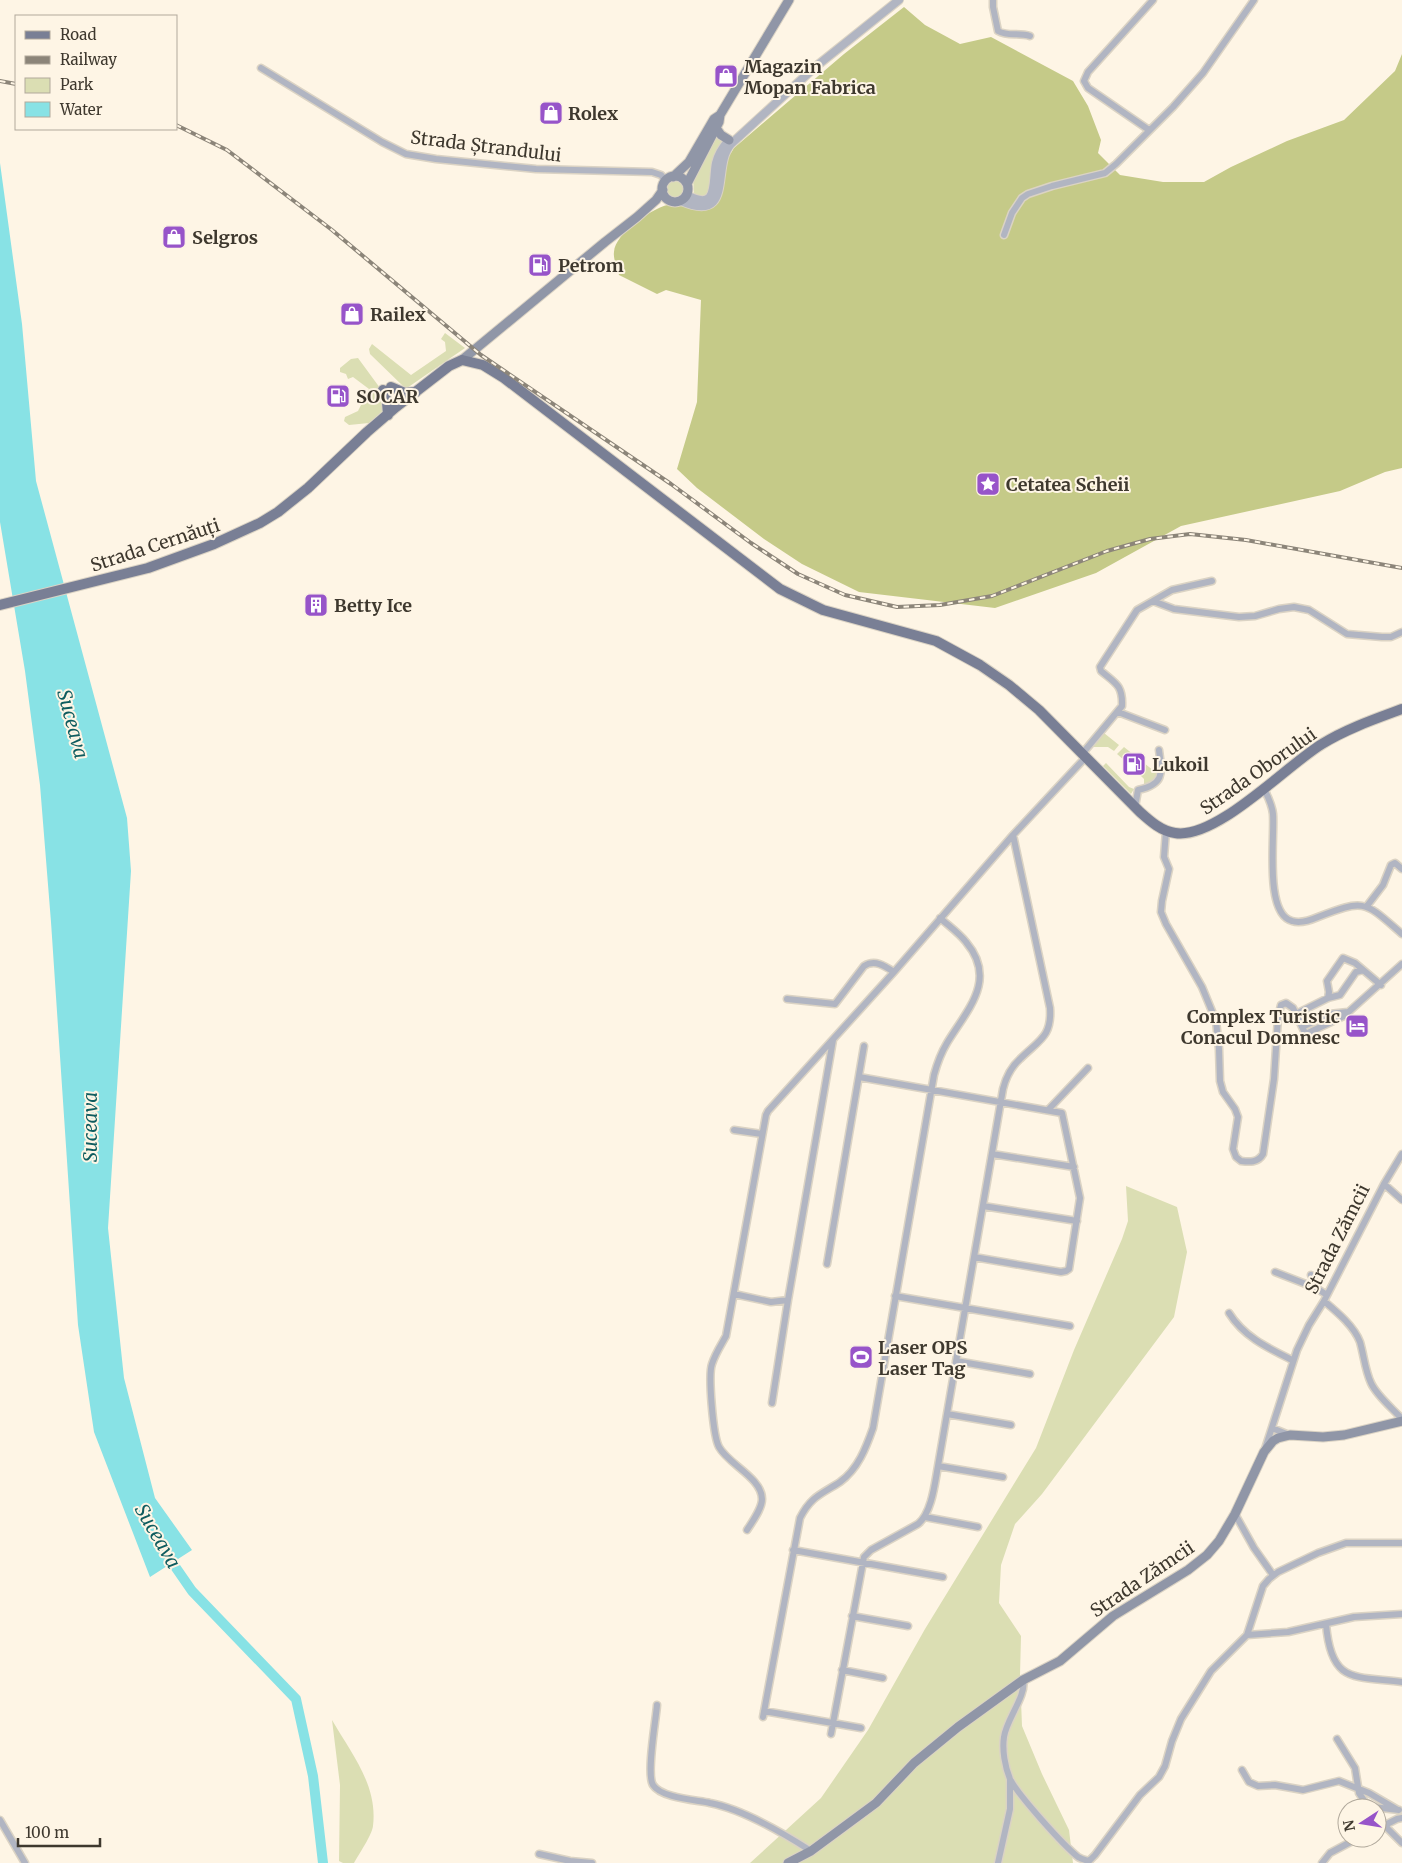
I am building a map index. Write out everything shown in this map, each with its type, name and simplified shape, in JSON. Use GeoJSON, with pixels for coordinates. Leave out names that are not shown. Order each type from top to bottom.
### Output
{"type":"FeatureCollection","features":[{"type":"Feature","properties":{"kind":"main road"},"geometry":{"type":"LineString","coordinates":[[720,115],[714,118],[689,162],[670,179],[663,190],[666,198],[680,199],[716,128],[720,115],[789,0]]}},
{"type":"Feature","properties":{"kind":"main road"},"geometry":{"type":"LineString","coordinates":[[716,128],[721,135],[729,140]]}},
{"type":"Feature","properties":{"kind":"main road"},"geometry":{"type":"LineString","coordinates":[[670,179],[681,178],[687,184]]}},
{"type":"Feature","properties":{"kind":"main road","name":"Strada Cernăuți"},"geometry":{"type":"LineString","coordinates":[[0,605],[113,578],[163,563],[214,544],[265,521],[327,475],[374,434],[455,369],[462,360],[605,242],[637,218],[656,200],[663,190]]}},
{"type":"Feature","properties":{"kind":"main road","name":"Strada Cernăuți"},"geometry":{"type":"LineString","coordinates":[[637,218],[659,206],[680,199]]}},
{"type":"Feature","properties":{"kind":"main road"},"geometry":{"type":"LineString","coordinates":[[462,360],[482,365],[504,378],[761,576],[785,592],[823,610],[927,638],[955,650],[980,665],[1030,702],[1135,807],[1166,831]]}},
{"type":"Feature","properties":{"kind":"main road","name":"Strada Cernăuți"},"geometry":{"type":"LineString","coordinates":[[308,488],[366,432],[449,366],[462,360]]}},
{"type":"Feature","properties":{"kind":"main road"},"geometry":{"type":"LineString","coordinates":[[388,415],[387,388],[405,393],[416,391]]}},
{"type":"Feature","properties":{"kind":"main road","name":"Strada Oborului"},"geometry":{"type":"LineString","coordinates":[[1166,831],[1184,834],[1202,829],[1264,788],[1322,744],[1402,709]]}},
{"type":"Feature","properties":{"kind":"main road"},"geometry":{"type":"LineString","coordinates":[[1290,1435],[1323,1437],[1344,1435],[1402,1420]]}},
{"type":"Feature","properties":{"kind":"main road","name":"Strada Zămcii"},"geometry":{"type":"LineString","coordinates":[[788,1863],[811,1851],[882,1798],[914,1763],[938,1742],[1023,1680],[1060,1662],[1113,1616],[1197,1563],[1213,1549],[1235,1514],[1264,1452],[1278,1438],[1290,1435]]}},
{"type":"Feature","properties":{"kind":"street","name":"Strada Cernăuți"},"geometry":{"type":"LineString","coordinates":[[680,199],[699,206],[706,206],[716,198],[727,148],[814,68],[899,0]]}},
{"type":"Feature","properties":{"kind":"street"},"geometry":{"type":"LineString","coordinates":[[993,0],[992,7],[998,31],[1004,34],[1024,34],[1030,36]]}},
{"type":"Feature","properties":{"kind":"street"},"geometry":{"type":"LineString","coordinates":[[1149,130],[1088,88],[1084,80],[1088,72],[1153,0]]}},
{"type":"Feature","properties":{"kind":"street"},"geometry":{"type":"LineString","coordinates":[[1004,235],[1012,213],[1022,198],[1043,188],[1105,172],[1173,107],[1204,73],[1254,0]]}},
{"type":"Feature","properties":{"kind":"street","name":"Strada Ștrandului"},"geometry":{"type":"LineString","coordinates":[[262,68],[382,142],[406,154],[436,159],[536,169],[652,172],[670,179]]}},
{"type":"Feature","properties":{"kind":"street","name":"Strada Cernăuți"},"geometry":{"type":"LineString","coordinates":[[680,199],[702,201],[711,196],[714,189],[718,155],[729,140],[746,129]]}},
{"type":"Feature","properties":{"kind":"street"},"geometry":{"type":"LineString","coordinates":[[747,1530],[761,1505],[761,1495],[754,1483],[718,1447],[714,1429],[710,1376],[712,1365],[726,1336],[762,1134],[768,1111],[894,972],[1084,756],[1118,712],[1122,704],[1119,687],[1115,681],[1101,671],[1100,667],[1132,614],[1142,606],[1172,590],[1212,580]]}},
{"type":"Feature","properties":{"kind":"street"},"geometry":{"type":"LineString","coordinates":[[1152,601],[1174,609],[1239,618],[1294,606],[1308,610],[1347,634],[1391,637],[1402,632]]}},
{"type":"Feature","properties":{"kind":"street"},"geometry":{"type":"LineString","coordinates":[[1118,712],[1166,730]]}},
{"type":"Feature","properties":{"kind":"street"},"geometry":{"type":"LineString","coordinates":[[1135,807],[1138,790],[1153,786],[1160,778],[1162,770],[1159,750]]}},
{"type":"Feature","properties":{"kind":"street"},"geometry":{"type":"LineString","coordinates":[[1264,788],[1273,815],[1273,871],[1278,904],[1285,917],[1291,921],[1301,922],[1344,907],[1367,906],[1374,909],[1402,934]]}},
{"type":"Feature","properties":{"kind":"street"},"geometry":{"type":"LineString","coordinates":[[1166,831],[1164,857],[1170,869],[1161,912],[1202,987],[1216,1021],[1220,1049],[1220,1081],[1223,1092],[1237,1114],[1234,1149],[1236,1157],[1240,1161],[1254,1161],[1261,1157],[1262,1154],[1274,1079],[1278,1017],[1281,1005],[1288,1003],[1304,1030],[1329,1014],[1348,1012],[1381,985],[1402,964]]}},
{"type":"Feature","properties":{"kind":"street"},"geometry":{"type":"LineString","coordinates":[[831,1734],[864,1557],[871,1550],[918,1524],[925,1517],[938,1466],[964,1308],[1006,1077],[1020,1059],[1048,1031],[1050,1016],[1013,835]]}},
{"type":"Feature","properties":{"kind":"street"},"geometry":{"type":"LineString","coordinates":[[1367,906],[1383,885],[1391,865],[1395,863],[1402,869]]}},
{"type":"Feature","properties":{"kind":"street"},"geometry":{"type":"LineString","coordinates":[[861,1728],[833,1722],[764,1714],[797,1527],[803,1511],[818,1494],[847,1476],[861,1457],[873,1428],[930,1091],[939,1059],[946,1044],[974,1002],[979,990],[980,976],[974,952],[966,941],[940,918]]}},
{"type":"Feature","properties":{"kind":"street"},"geometry":{"type":"LineString","coordinates":[[1328,998],[1330,995],[1327,981],[1342,958],[1346,958],[1381,985]]}},
{"type":"Feature","properties":{"kind":"street"},"geometry":{"type":"LineString","coordinates":[[787,999],[836,1004],[868,963],[880,964],[894,972]]}},
{"type":"Feature","properties":{"kind":"street"},"geometry":{"type":"LineString","coordinates":[[1296,1014],[1342,993],[1356,972],[1363,970]]}},
{"type":"Feature","properties":{"kind":"street"},"geometry":{"type":"LineString","coordinates":[[772,1403],[833,1039]]}},
{"type":"Feature","properties":{"kind":"street"},"geometry":{"type":"LineString","coordinates":[[827,1264],[864,1046]]}},
{"type":"Feature","properties":{"kind":"street"},"geometry":{"type":"LineString","coordinates":[[1048,1110],[1088,1068]]}},
{"type":"Feature","properties":{"kind":"street"},"geometry":{"type":"LineString","coordinates":[[859,1077],[1062,1113],[1080,1198],[1070,1266],[1066,1272],[974,1257]]}},
{"type":"Feature","properties":{"kind":"street"},"geometry":{"type":"LineString","coordinates":[[734,1130],[762,1134]]}},
{"type":"Feature","properties":{"kind":"street"},"geometry":{"type":"LineString","coordinates":[[992,1154],[1074,1168]]}},
{"type":"Feature","properties":{"kind":"street","name":"Strada Zămcii"},"geometry":{"type":"LineString","coordinates":[[1264,1452],[1292,1360],[1384,1184],[1402,1154]]}},
{"type":"Feature","properties":{"kind":"street"},"geometry":{"type":"LineString","coordinates":[[1384,1184],[1402,1200]]}},
{"type":"Feature","properties":{"kind":"street"},"geometry":{"type":"LineString","coordinates":[[982,1206],[1077,1221]]}},
{"type":"Feature","properties":{"kind":"street"},"geometry":{"type":"LineString","coordinates":[[1275,1272],[1319,1290]]}},
{"type":"Feature","properties":{"kind":"street"},"geometry":{"type":"LineString","coordinates":[[1311,1275],[1319,1290],[1356,1334],[1372,1386],[1402,1420]]}},
{"type":"Feature","properties":{"kind":"street"},"geometry":{"type":"LineString","coordinates":[[734,1294],[771,1302],[788,1300]]}},
{"type":"Feature","properties":{"kind":"street"},"geometry":{"type":"LineString","coordinates":[[895,1296],[1070,1326]]}},
{"type":"Feature","properties":{"kind":"street"},"geometry":{"type":"LineString","coordinates":[[1230,1313],[1245,1333],[1266,1347],[1292,1360]]}},
{"type":"Feature","properties":{"kind":"street"},"geometry":{"type":"LineString","coordinates":[[956,1361],[1030,1374]]}},
{"type":"Feature","properties":{"kind":"street"},"geometry":{"type":"LineString","coordinates":[[947,1414],[1011,1425]]}},
{"type":"Feature","properties":{"kind":"street"},"geometry":{"type":"LineString","coordinates":[[1272,1428],[1290,1435]]}},
{"type":"Feature","properties":{"kind":"street"},"geometry":{"type":"LineString","coordinates":[[938,1466],[1003,1477]]}},
{"type":"Feature","properties":{"kind":"street"},"geometry":{"type":"LineString","coordinates":[[1235,1514],[1254,1548],[1273,1575]]}},
{"type":"Feature","properties":{"kind":"street"},"geometry":{"type":"LineString","coordinates":[[925,1517],[978,1527]]}},
{"type":"Feature","properties":{"kind":"street"},"geometry":{"type":"LineString","coordinates":[[1010,1779],[1021,1795],[1056,1834],[1080,1858],[1088,1862],[1108,1839],[1140,1795],[1159,1778],[1177,1728],[1207,1678],[1247,1635],[1264,1586],[1273,1575],[1318,1553],[1346,1543],[1402,1543]]}},
{"type":"Feature","properties":{"kind":"street"},"geometry":{"type":"LineString","coordinates":[[793,1550],[943,1577]]}},
{"type":"Feature","properties":{"kind":"street"},"geometry":{"type":"LineString","coordinates":[[1247,1635],[1288,1632],[1354,1617],[1402,1614]]}},
{"type":"Feature","properties":{"kind":"street"},"geometry":{"type":"LineString","coordinates":[[852,1616],[908,1626]]}},
{"type":"Feature","properties":{"kind":"street"},"geometry":{"type":"LineString","coordinates":[[1326,1624],[1331,1651],[1338,1668],[1368,1680],[1402,1682]]}},
{"type":"Feature","properties":{"kind":"street"},"geometry":{"type":"LineString","coordinates":[[842,1670],[883,1678]]}},
{"type":"Feature","properties":{"kind":"street"},"geometry":{"type":"LineString","coordinates":[[998,1863],[1010,1809],[1010,1779],[1005,1761],[1004,1737],[1011,1715],[1024,1689],[1023,1680]]}},
{"type":"Feature","properties":{"kind":"street"},"geometry":{"type":"LineString","coordinates":[[658,1705],[650,1770],[651,1782],[657,1790],[681,1798],[730,1808],[789,1837],[811,1851]]}},
{"type":"Feature","properties":{"kind":"street"},"geometry":{"type":"LineString","coordinates":[[1337,1739],[1355,1768],[1358,1788],[1363,1798]]}},
{"type":"Feature","properties":{"kind":"street"},"geometry":{"type":"LineString","coordinates":[[1242,1770],[1249,1782],[1258,1786],[1275,1785],[1303,1790],[1339,1781],[1358,1788],[1400,1810]]}},
{"type":"Feature","properties":{"kind":"street"},"geometry":{"type":"LineString","coordinates":[[1387,1809],[1400,1810]]}},
{"type":"Feature","properties":{"kind":"street"},"geometry":{"type":"LineString","coordinates":[[1387,1824],[1402,1818]]}},
{"type":"Feature","properties":{"kind":"street"},"geometry":{"type":"LineString","coordinates":[[0,1820],[25,1863]]}},
{"type":"Feature","properties":{"kind":"street"},"geometry":{"type":"LineString","coordinates":[[1387,1827],[1402,1843]]}},
{"type":"Feature","properties":{"kind":"street"},"geometry":{"type":"LineString","coordinates":[[1322,1863],[1330,1853],[1339,1848]]}},
{"type":"Feature","properties":{"kind":"street"},"geometry":{"type":"LineString","coordinates":[[539,1854],[570,1861],[592,1863]]}},
{"type":"Feature","properties":{"kind":"green space"},"geometry":{"type":"Polygon","coordinates":[[[904,7],[925,25],[960,44],[991,37],[1073,81],[1088,106],[1101,140],[1098,153],[1120,175],[1163,182],[1204,182],[1287,141],[1344,120],[1395,71],[1402,54],[1402,468],[1385,472],[1340,491],[1181,526],[1096,573],[995,608],[859,592],[802,564],[764,539],[697,488],[677,469],[697,402],[701,300],[666,290],[657,294],[619,275],[614,257],[616,245],[628,229],[655,210],[672,204],[699,207],[725,168],[734,148],[844,54],[904,7]]]}},
{"type":"Feature","properties":{"kind":"green space"},"geometry":{"type":"Polygon","coordinates":[[[717,137],[724,141],[711,191],[706,197],[697,197],[694,193],[693,178],[717,137]]]}},
{"type":"Feature","properties":{"kind":"green space"},"geometry":{"type":"Polygon","coordinates":[[[670,177],[680,177],[687,184],[687,194],[680,201],[670,201],[663,194],[663,184],[670,177]]]}},
{"type":"Feature","properties":{"kind":"green space"},"geometry":{"type":"Polygon","coordinates":[[[445,333],[465,348],[407,388],[370,354],[369,349],[372,344],[411,375],[446,351],[445,342],[441,339],[445,333]]]}},
{"type":"Feature","properties":{"kind":"green space"},"geometry":{"type":"Polygon","coordinates":[[[358,358],[380,388],[385,409],[369,423],[349,425],[344,421],[345,417],[358,411],[369,389],[353,377],[348,379],[346,374],[340,372],[340,368],[351,359],[358,358]]]}},
{"type":"Feature","properties":{"kind":"green space"},"geometry":{"type":"Polygon","coordinates":[[[1104,733],[1119,745],[1114,751],[1108,747],[1093,747],[1104,733]]]}},
{"type":"Feature","properties":{"kind":"green space"},"geometry":{"type":"Polygon","coordinates":[[[1124,747],[1159,775],[1158,779],[1144,787],[1144,779],[1140,775],[1144,770],[1142,766],[1132,756],[1124,760],[1117,754],[1124,747]]]}},
{"type":"Feature","properties":{"kind":"green space"},"geometry":{"type":"Polygon","coordinates":[[[1106,763],[1129,787],[1134,789],[1131,794],[1103,766],[1106,763]]]}},
{"type":"Feature","properties":{"kind":"green space"},"geometry":{"type":"Polygon","coordinates":[[[1126,1186],[1177,1207],[1187,1252],[1174,1317],[1042,1494],[1015,1524],[1001,1565],[999,1603],[1021,1636],[1022,1726],[1042,1774],[1069,1830],[1073,1863],[750,1863],[821,1798],[868,1730],[925,1629],[1036,1448],[1074,1350],[1122,1239],[1128,1221],[1126,1186]]]}},
{"type":"Feature","properties":{"kind":"green space"},"geometry":{"type":"Polygon","coordinates":[[[332,1720],[362,1770],[371,1797],[373,1811],[372,1830],[354,1863],[339,1861],[340,1785],[332,1720]]]}},
{"type":"Feature","properties":{"kind":"water"},"geometry":{"type":"Polygon","coordinates":[[[0,163],[22,324],[36,481],[127,818],[131,871],[108,1228],[124,1378],[155,1498],[192,1550],[150,1577],[94,1432],[78,1325],[40,785],[25,671],[0,522],[0,163]]]}},
{"type":"Feature","properties":{"kind":"waterway","name":"Suceava"},"geometry":{"type":"LineString","coordinates":[[165,1552],[192,1591],[296,1699],[313,1776],[323,1863]]}},
{"type":"Feature","properties":{"kind":"railway"},"geometry":{"type":"LineString","coordinates":[[0,81],[15,84]]}},
{"type":"Feature","properties":{"kind":"railway"},"geometry":{"type":"LineString","coordinates":[[178,126],[227,150],[332,230],[481,355],[671,484],[751,543],[798,574],[845,595],[897,607],[940,605],[992,596],[1107,551],[1150,539],[1190,534],[1246,540],[1402,568]]}},
{"type":"Feature","properties":{"kind":"place","name":"Magazin Mopan Fabrica"},"geometry":{"type":"Point","coordinates":[726,76]}},
{"type":"Feature","properties":{"kind":"place","name":"Rolex"},"geometry":{"type":"Point","coordinates":[551,113]}},
{"type":"Feature","properties":{"kind":"place","name":"Selgros"},"geometry":{"type":"Point","coordinates":[174,237]}},
{"type":"Feature","properties":{"kind":"place","name":"Petrom"},"geometry":{"type":"Point","coordinates":[540,265]}},
{"type":"Feature","properties":{"kind":"place","name":"Railex"},"geometry":{"type":"Point","coordinates":[352,314]}},
{"type":"Feature","properties":{"kind":"place","name":"SOCAR"},"geometry":{"type":"Point","coordinates":[338,396]}},
{"type":"Feature","properties":{"kind":"place","name":"Cetatea Scheii"},"geometry":{"type":"Point","coordinates":[988,484]}},
{"type":"Feature","properties":{"kind":"place","name":"Betty Ice"},"geometry":{"type":"Point","coordinates":[316,605]}},
{"type":"Feature","properties":{"kind":"place","name":"Lukoil"},"geometry":{"type":"Point","coordinates":[1134,764]}},
{"type":"Feature","properties":{"kind":"place","name":"Complex Turistic Conacul Domnesc"},"geometry":{"type":"Point","coordinates":[1357,1026]}},
{"type":"Feature","properties":{"kind":"place","name":"Laser OPS Laser Tag"},"geometry":{"type":"Point","coordinates":[861,1357]}}]}
